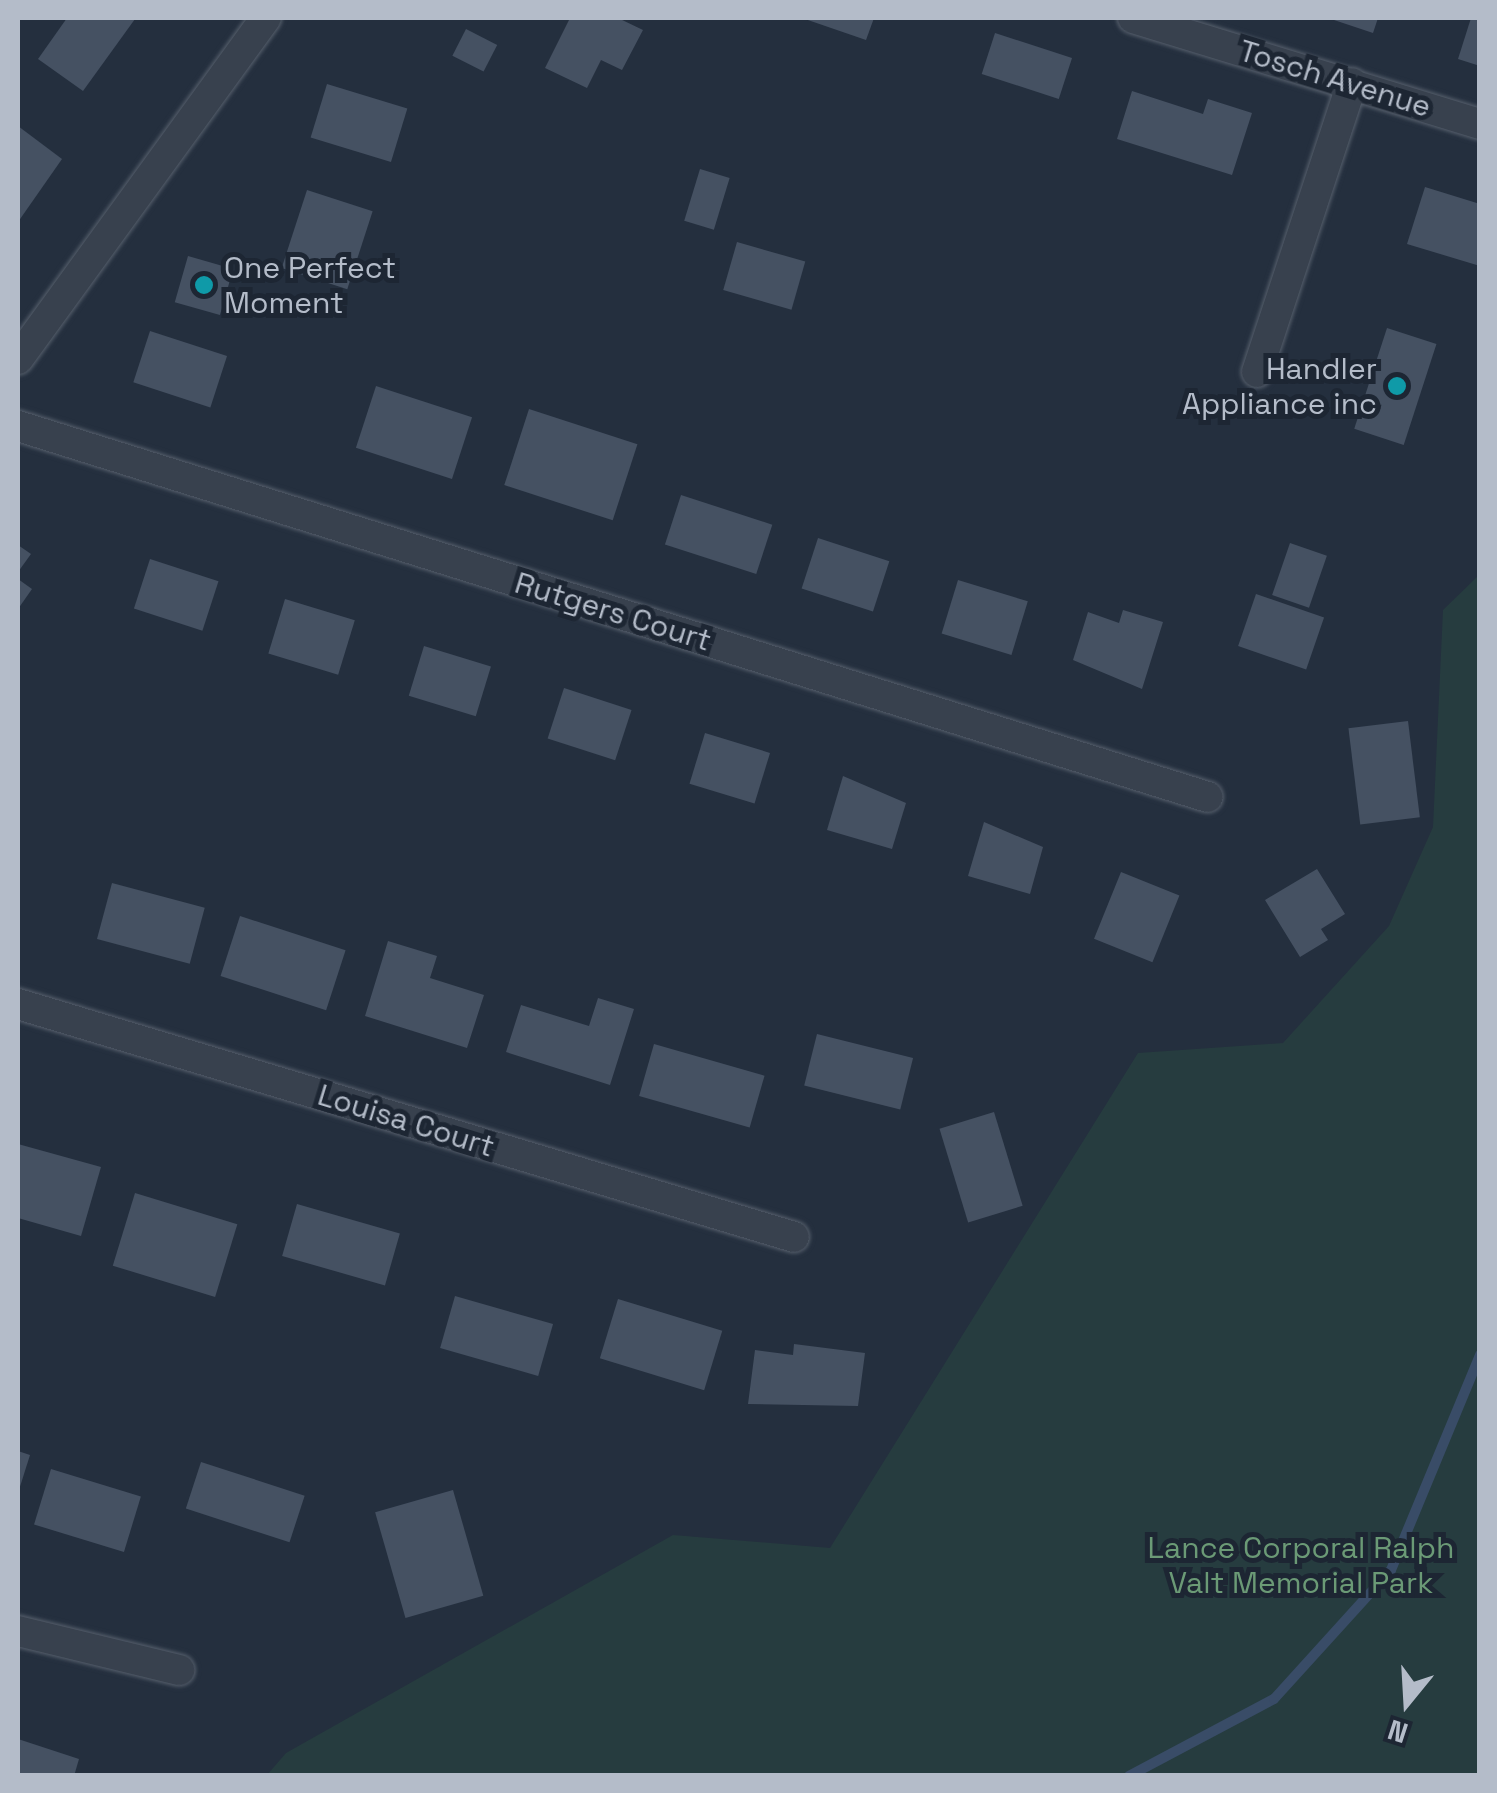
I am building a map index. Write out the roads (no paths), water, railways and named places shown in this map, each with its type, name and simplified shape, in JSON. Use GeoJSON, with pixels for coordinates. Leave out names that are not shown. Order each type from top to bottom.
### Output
{"type":"FeatureCollection","features":[{"type":"Feature","properties":{"kind":"street"},"geometry":{"type":"LineString","coordinates":[[18,359],[266,18]]}},
{"type":"Feature","properties":{"kind":"street","name":"Tosch Avenue"},"geometry":{"type":"LineString","coordinates":[[1133,18],[1480,124]]}},
{"type":"Feature","properties":{"kind":"street"},"geometry":{"type":"LineString","coordinates":[[1257,372],[1352,83]]}},
{"type":"Feature","properties":{"kind":"street","name":"Rutgers Court"},"geometry":{"type":"LineString","coordinates":[[18,426],[1208,798]]}},
{"type":"Feature","properties":{"kind":"street","name":"Louisa Court"},"geometry":{"type":"LineString","coordinates":[[18,1004],[794,1237]]}},
{"type":"Feature","properties":{"kind":"street"},"geometry":{"type":"LineString","coordinates":[[18,1632],[180,1670]]}},
{"type":"Feature","properties":{"kind":"waterway"},"geometry":{"type":"LineString","coordinates":[[1129,1776],[1274,1699],[1391,1570],[1480,1355]]}},
{"type":"Feature","properties":{"kind":"place","name":"One Perfect Moment"},"geometry":{"type":"Point","coordinates":[204,285]}},
{"type":"Feature","properties":{"kind":"place","name":"Handler Appliance inc"},"geometry":{"type":"Point","coordinates":[1397,386]}},
{"type":"Feature","properties":{"kind":"park label","name":"Lance Corporal Ralph Valt Memorial Park"},"geometry":{"type":"Point","coordinates":[1301,1565]}}]}
